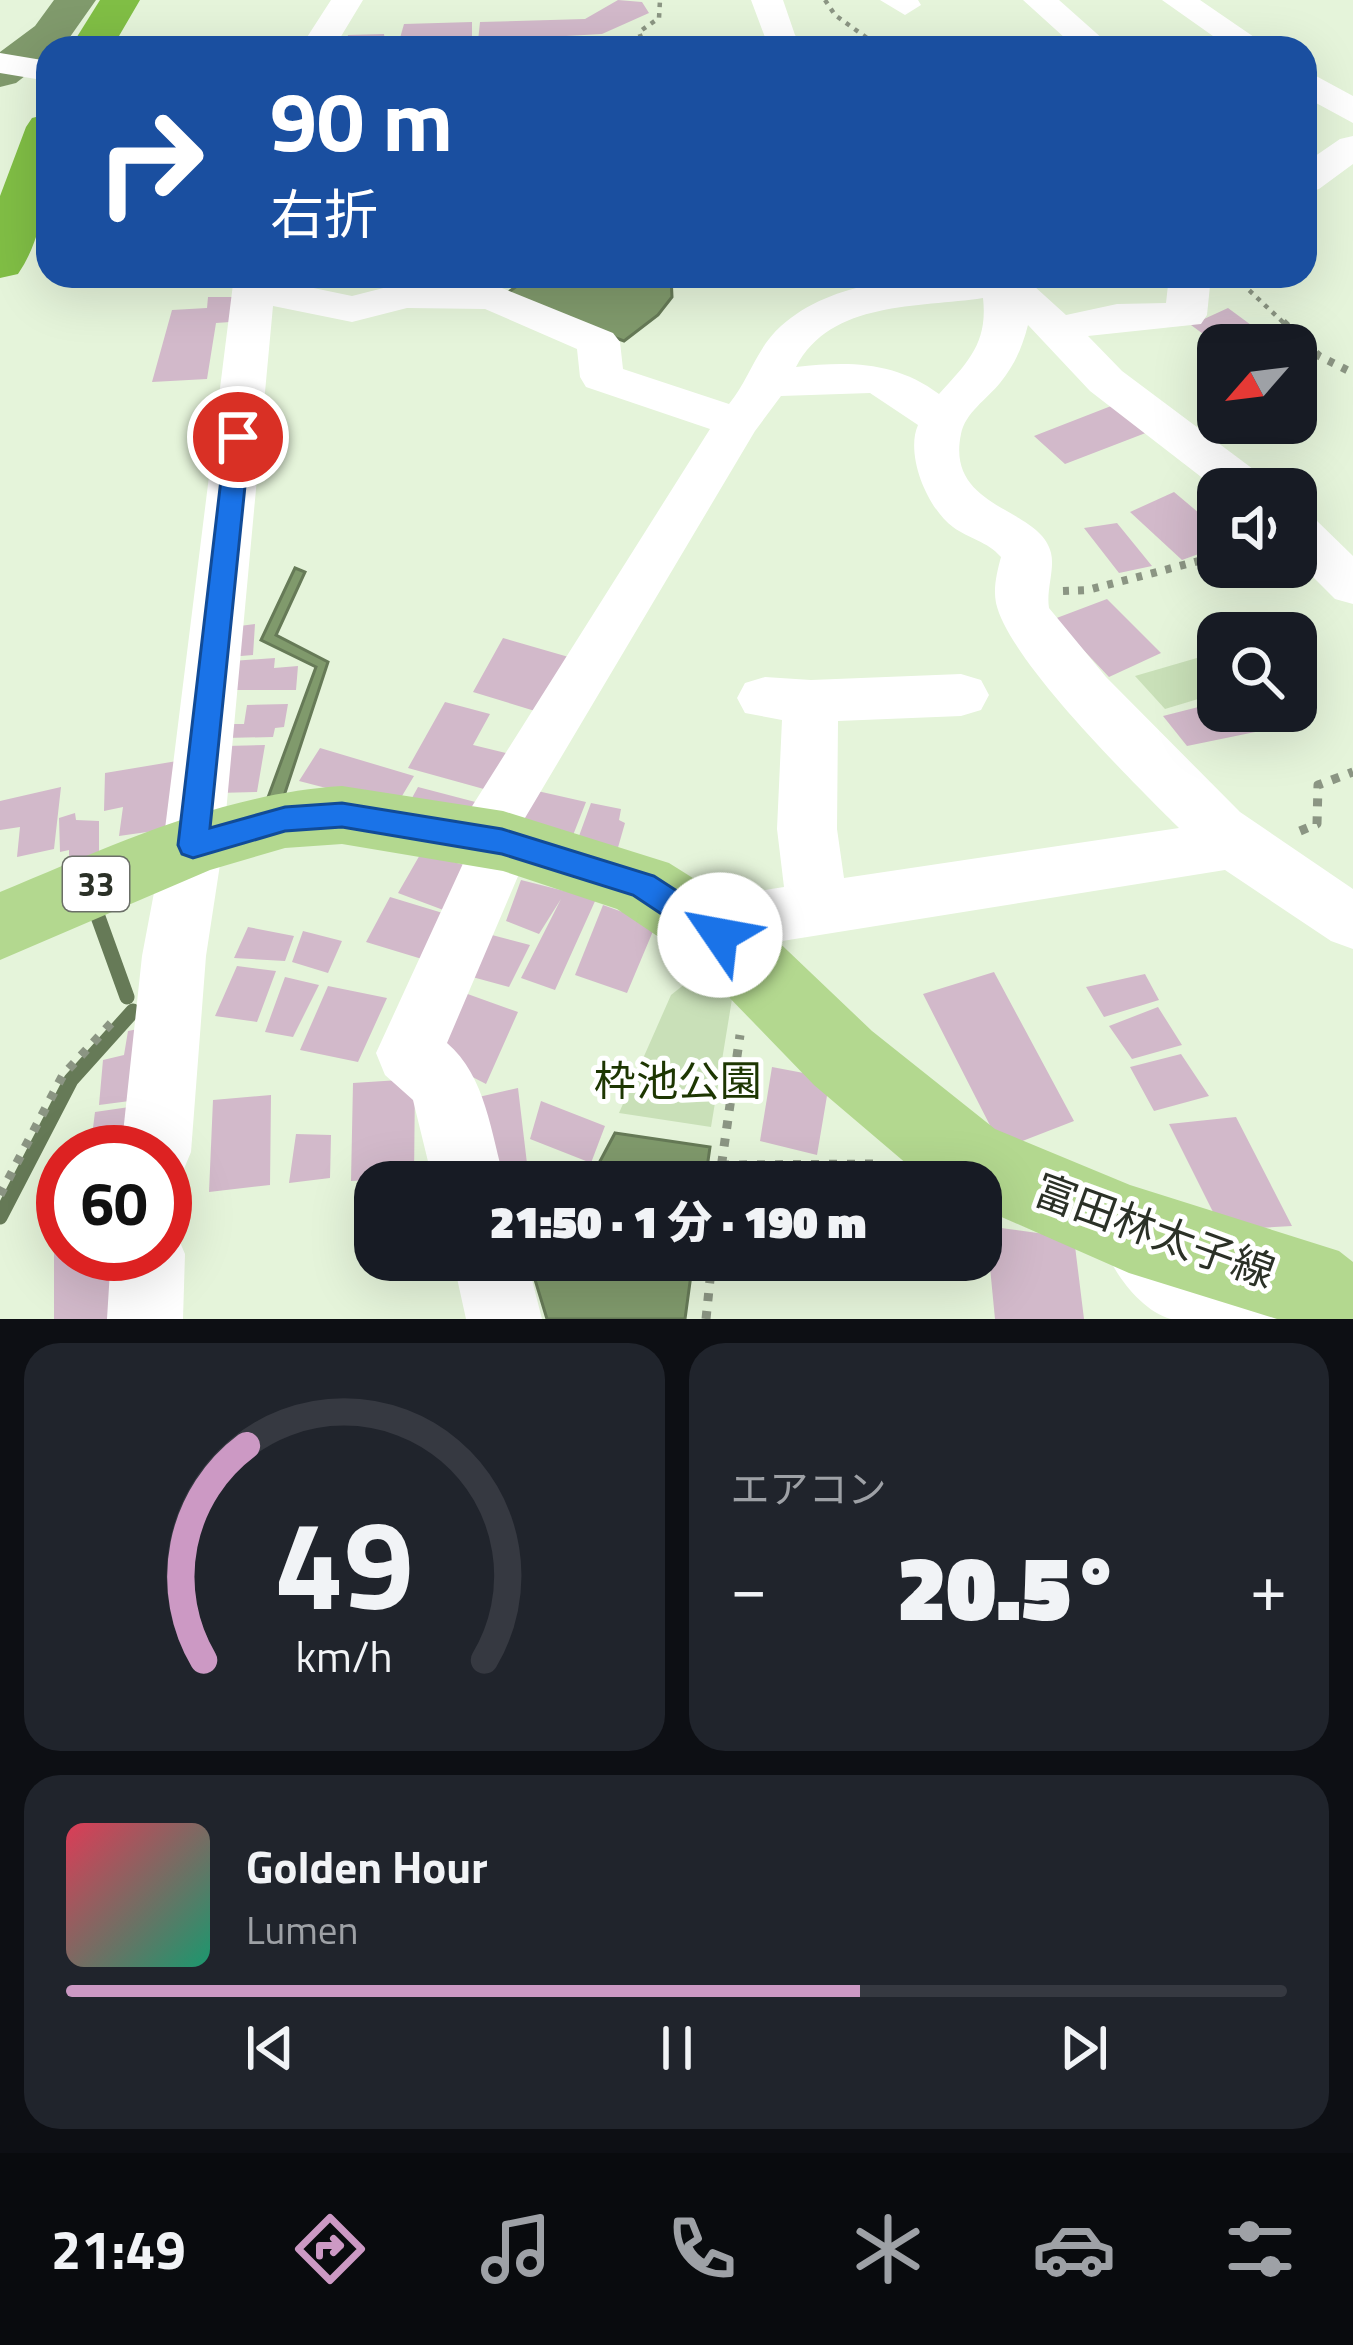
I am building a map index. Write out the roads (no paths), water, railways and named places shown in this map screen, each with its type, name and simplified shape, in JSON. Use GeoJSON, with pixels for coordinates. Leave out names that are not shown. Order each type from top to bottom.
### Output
{"type":"FeatureCollection","features":[{"type":"Feature","properties":{"kind":"highway"},"geometry":{"type":"LineString","coordinates":[[98,36],[120,0]]}},
{"type":"Feature","properties":{"kind":"highway"},"geometry":{"type":"LineString","coordinates":[[0,263],[36,161]]}},
{"type":"Feature","properties":{"kind":"main road","name":"富田林太子線"},"geometry":{"type":"LineString","coordinates":[[0,927],[193,845],[285,819],[342,815],[492,840],[643,885],[735,951],[843,1058],[965,1158],[1103,1218],[1337,1292]]}},
{"type":"Feature","properties":{"kind":"street"},"geometry":{"type":"LineString","coordinates":[[324,36],[346,0]]}},
{"type":"Feature","properties":{"kind":"street"},"geometry":{"type":"LineString","coordinates":[[767,0],[778,36]]}},
{"type":"Feature","properties":{"kind":"street"},"geometry":{"type":"LineString","coordinates":[[1039,0],[1082,36]]}},
{"type":"Feature","properties":{"kind":"street"},"geometry":{"type":"LineString","coordinates":[[1201,8],[1237,36]]}},
{"type":"Feature","properties":{"kind":"street"},"geometry":{"type":"LineString","coordinates":[[1317,89],[1353,112]]}},
{"type":"Feature","properties":{"kind":"street"},"geometry":{"type":"LineString","coordinates":[[1317,108],[1353,123]]}},
{"type":"Feature","properties":{"kind":"street"},"geometry":{"type":"LineString","coordinates":[[1317,172],[1353,147]]}},
{"type":"Feature","properties":{"kind":"street"},"geometry":{"type":"LineString","coordinates":[[158,1125],[174,956],[193,845],[254,288]]}},
{"type":"Feature","properties":{"kind":"street"},"geometry":{"type":"LineString","coordinates":[[270,288],[352,309],[406,295],[492,298],[598,342],[602,377],[752,403],[868,376],[915,394],[940,418]]}},
{"type":"Feature","properties":{"kind":"street"},"geometry":{"type":"LineString","coordinates":[[464,1161],[443,1083],[409,1054],[492,840],[549,722],[752,403],[771,365],[796,334],[842,307],[949,288]]}},
{"type":"Feature","properties":{"kind":"street"},"geometry":{"type":"LineString","coordinates":[[1002,288],[1010,331],[999,358],[940,418],[937,455],[948,486],[964,512],[1009,535],[1027,554],[1023,608],[1034,630],[1096,702],[1242,848],[1353,922]]}},
{"type":"Feature","properties":{"kind":"street"},"geometry":{"type":"LineString","coordinates":[[1013,288],[1106,381],[1220,468]]}},
{"type":"Feature","properties":{"kind":"street"},"geometry":{"type":"LineString","coordinates":[[1055,330],[1117,317],[1186,315],[1189,288]]}},
{"type":"Feature","properties":{"kind":"street"},"geometry":{"type":"LineString","coordinates":[[1317,551],[1353,586]]}},
{"type":"Feature","properties":{"kind":"street"},"geometry":{"type":"LineString","coordinates":[[818,912],[788,700],[961,695]]}},
{"type":"Feature","properties":{"kind":"street"},"geometry":{"type":"LineString","coordinates":[[735,951],[744,920],[1242,848]]}},
{"type":"Feature","properties":{"kind":"street"},"geometry":{"type":"LineString","coordinates":[[1103,1218],[1178,1281],[1239,1319]]}},
{"type":"Feature","properties":{"kind":"street"},"geometry":{"type":"LineString","coordinates":[[145,1319],[147,1281]]}},
{"type":"Feature","properties":{"kind":"street"},"geometry":{"type":"LineString","coordinates":[[495,1281],[504,1319]]}},
{"type":"Feature","properties":{"kind":"waterway"},"geometry":{"type":"LineString","coordinates":[[49,36],[75,0]]}},
{"type":"Feature","properties":{"kind":"waterway"},"geometry":{"type":"LineString","coordinates":[[0,74],[36,46]]}},
{"type":"Feature","properties":{"kind":"waterway"},"geometry":{"type":"LineString","coordinates":[[97,914],[127,997]]}},
{"type":"Feature","properties":{"kind":"waterway"},"geometry":{"type":"LineString","coordinates":[[0,1217],[71,1080],[133,1011]]}},
{"type":"Feature","properties":{"kind":"park label","name":"枠池公園"},"geometry":{"type":"Point","coordinates":[678,1080]}}]}
